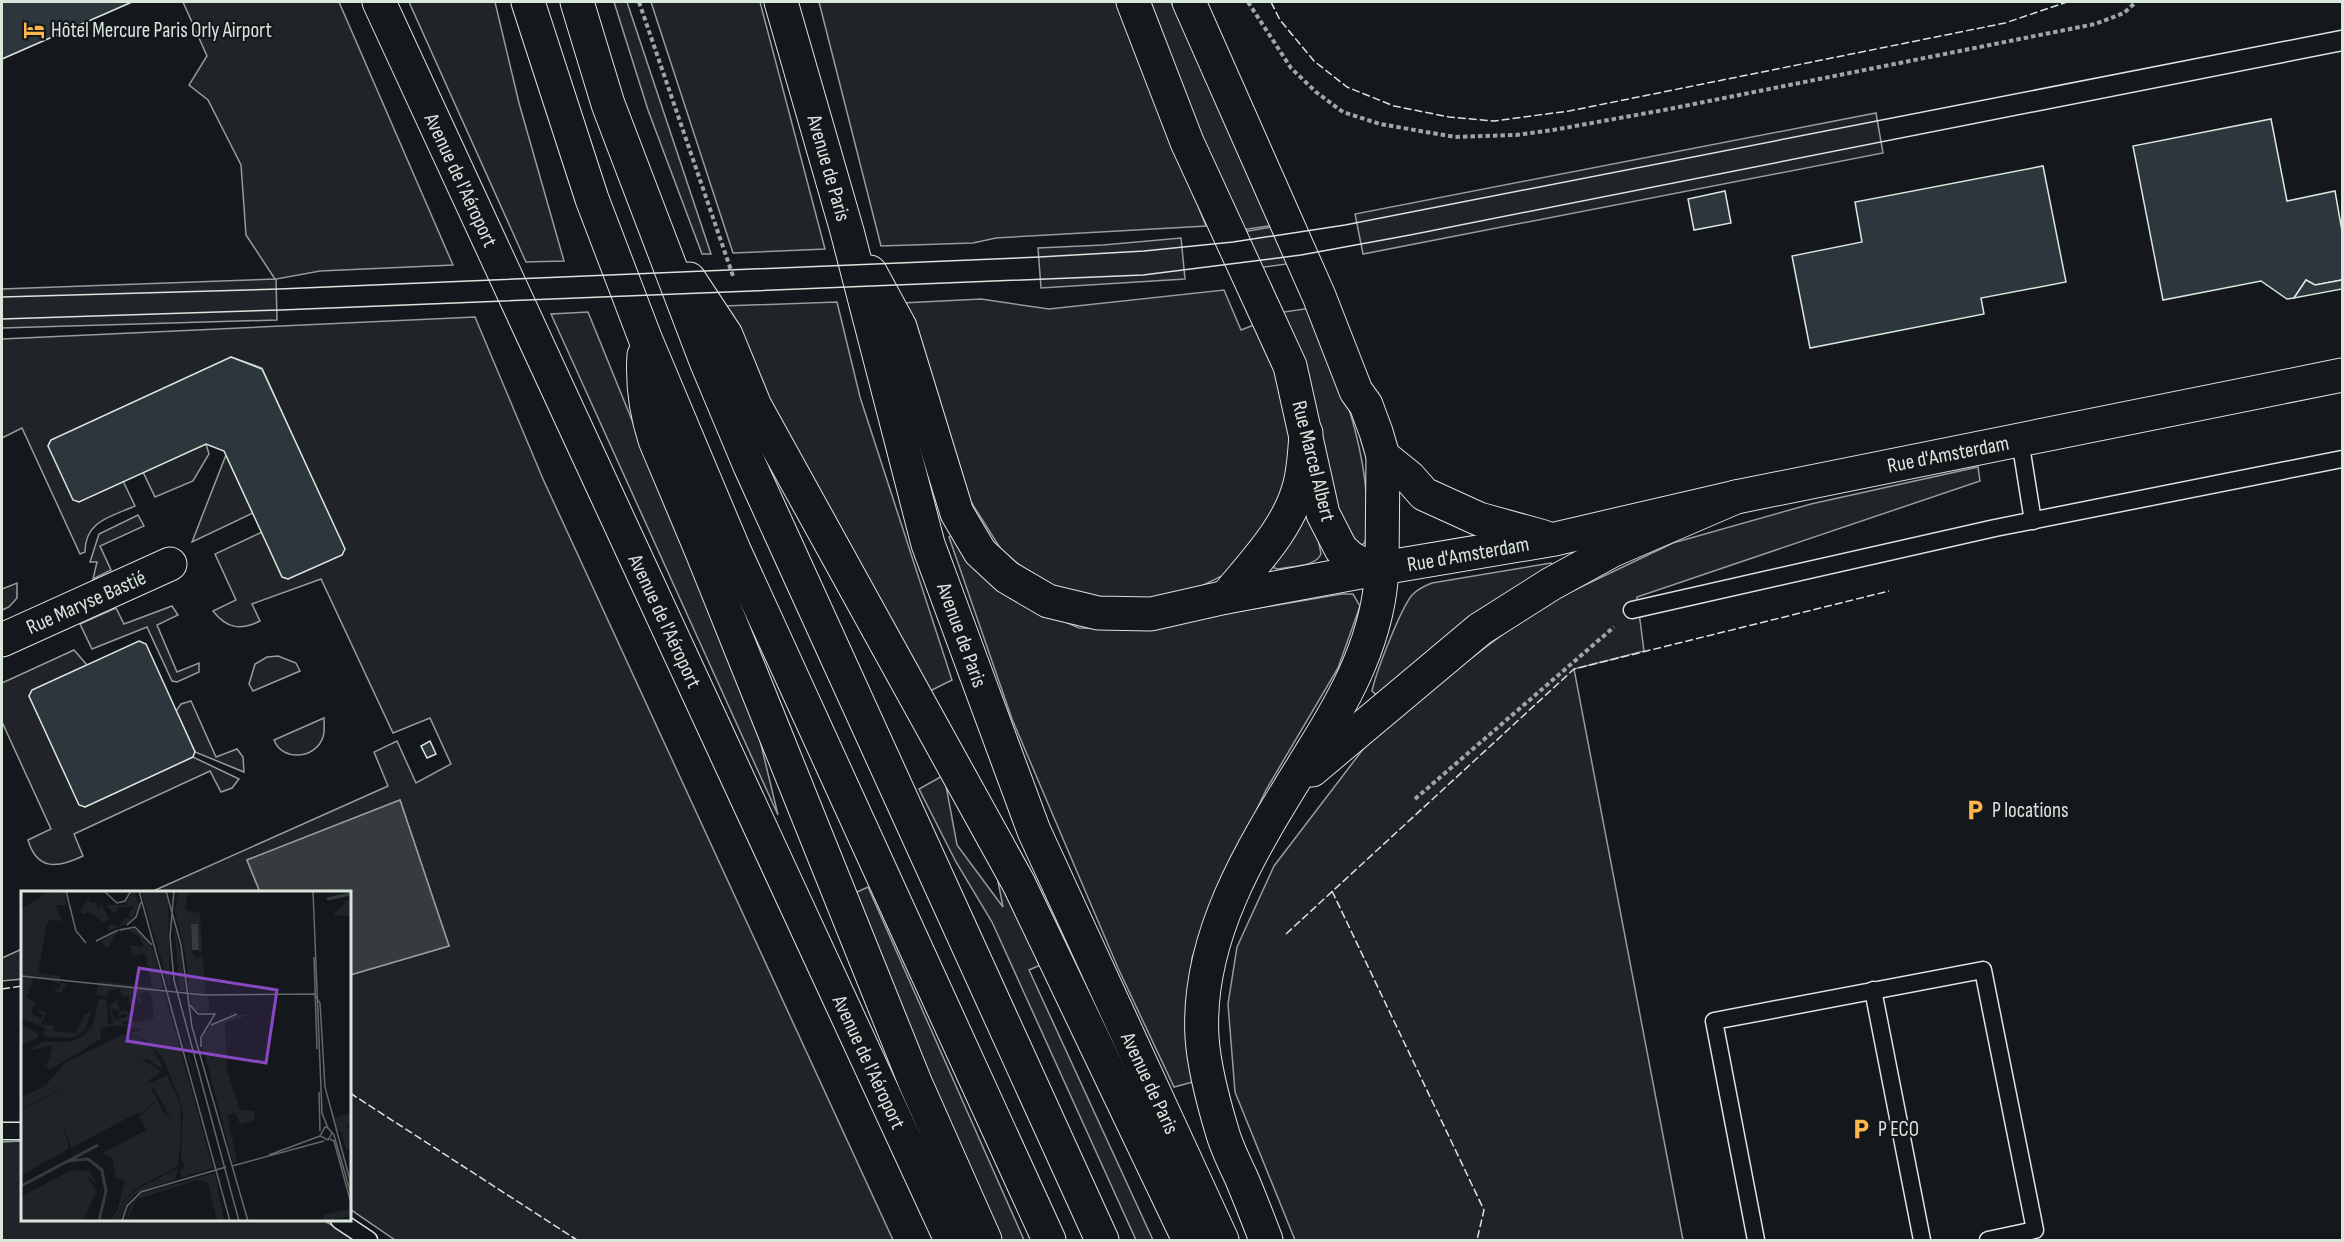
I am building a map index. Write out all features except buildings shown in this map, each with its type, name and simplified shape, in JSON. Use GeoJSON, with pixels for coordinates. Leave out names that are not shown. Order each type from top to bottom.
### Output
{"type":"FeatureCollection","features":[{"type":"Feature","properties":{"kind":"main road","name":"Avenue de l'Aéroport"},"geometry":{"type":"LineString","coordinates":[[379,2],[951,1240]]}},
{"type":"Feature","properties":{"kind":"main road"},"geometry":{"type":"LineString","coordinates":[[528,2],[592,199],[645,338],[734,550],[1048,1240]]}},
{"type":"Feature","properties":{"kind":"main road"},"geometry":{"type":"LineString","coordinates":[[577,2],[608,104],[706,361],[750,466],[1102,1240]]}},
{"type":"Feature","properties":{"kind":"main road","name":"Avenue de Paris"},"geometry":{"type":"LineString","coordinates":[[781,2],[847,231],[928,544],[1034,831],[1222,1240]]}},
{"type":"Feature","properties":{"kind":"main road","name":"Rue Marcel Albert"},"geometry":{"type":"LineString","coordinates":[[1133,2],[1187,142],[1290,366],[1323,514],[1341,549],[1362,564],[1382,568]]}},
{"type":"Feature","properties":{"kind":"main road"},"geometry":{"type":"LineString","coordinates":[[1189,2],[1319,296],[1356,391],[1366,405],[1383,456],[1381,597],[1365,652],[1341,704],[1237,879],[1220,923],[1204,984],[1202,1038],[1210,1085],[1222,1133],[1266,1240]]}},
{"type":"Feature","properties":{"kind":"main road"},"geometry":{"type":"LineString","coordinates":[[657,230],[726,335],[754,406],[1019,884],[1189,1240]]}},
{"type":"Feature","properties":{"kind":"main road","name":"Rue d'Amsterdam"},"geometry":{"type":"LineString","coordinates":[[847,231],[900,327],[957,513],[980,552],[1007,578],[1048,602],[1098,613],[1151,614],[1226,597],[1382,568],[1555,539],[1736,497],[2343,375]]}},
{"type":"Feature","properties":{"kind":"main road"},"geometry":{"type":"LineString","coordinates":[[645,338],[642,380],[650,426],[655,440],[707,563],[915,1082],[985,1240]]}},
{"type":"Feature","properties":{"kind":"main road"},"geometry":{"type":"LineString","coordinates":[[1226,597],[1273,540],[1286,518],[1300,486],[1306,433]]}},
{"type":"Feature","properties":{"kind":"main road","name":"Rue d'Amsterdam"},"geometry":{"type":"LineString","coordinates":[[1383,456],[1409,477],[1424,494],[1479,519],[1555,539]]}},
{"type":"Feature","properties":{"kind":"main road"},"geometry":{"type":"LineString","coordinates":[[1288,790],[1480,629],[1551,584],[1613,550],[1736,497]]}},
{"type":"Feature","properties":{"kind":"main road","name":"Rue Maryse Bastié"},"geometry":{"type":"LineString","coordinates":[[2,640],[170,564]]}},
{"type":"Feature","properties":{"kind":"lane"},"geometry":{"type":"LineString","coordinates":[[2020,440],[2033,521]]}},
{"type":"Feature","properties":{"kind":"lane"},"geometry":{"type":"LineString","coordinates":[[1632,610],[2033,521],[2343,459]]}},
{"type":"Feature","properties":{"kind":"lane"},"geometry":{"type":"LineString","coordinates":[[1756,1240],[1714,1020],[1983,970],[2035,1230],[1988,1240]]}},
{"type":"Feature","properties":{"kind":"lane"},"geometry":{"type":"LineString","coordinates":[[1873,990],[1922,1240]]}},
{"type":"Feature","properties":{"kind":"lane"},"geometry":{"type":"LineString","coordinates":[[2,1131],[21,1131]]}},
{"type":"Feature","properties":{"kind":"lane"},"geometry":{"type":"LineString","coordinates":[[340,1221],[369,1240]]}},
{"type":"Feature","properties":{"kind":"path"},"geometry":{"type":"LineString","coordinates":[[639,2],[733,278]]}},
{"type":"Feature","properties":{"kind":"path"},"geometry":{"type":"LineString","coordinates":[[1248,2],[1291,68],[1316,92],[1343,112],[1380,124],[1455,137],[1516,135],[1664,110],[2095,24],[2124,13],[2136,2]]}},
{"type":"Feature","properties":{"kind":"path"},"geometry":{"type":"LineString","coordinates":[[1415,799],[1632,610]]}},
{"type":"Feature","properties":{"kind":"shaded area"},"geometry":{"type":"Polygon","coordinates":[[[183,2],[339,2],[453,265],[320,271],[276,279],[277,320],[2,328],[2,289],[275,279],[246,235],[241,165],[208,100],[189,85],[207,56],[183,2]]]}},
{"type":"Feature","properties":{"kind":"shaded area"},"geometry":{"type":"Polygon","coordinates":[[[409,2],[495,2],[519,103],[564,261],[526,262],[409,2]]]}},
{"type":"Feature","properties":{"kind":"shaded area"},"geometry":{"type":"Polygon","coordinates":[[[614,2],[627,2],[711,254],[702,254],[648,110],[614,2]]]}},
{"type":"Feature","properties":{"kind":"shaded area"},"geometry":{"type":"Polygon","coordinates":[[[651,2],[760,2],[825,249],[733,253],[651,2]]]}},
{"type":"Feature","properties":{"kind":"shaded area"},"geometry":{"type":"Polygon","coordinates":[[[819,2],[1117,2],[1206,226],[996,238],[973,243],[881,246],[819,2]]]}},
{"type":"Feature","properties":{"kind":"shaded area"},"geometry":{"type":"Polygon","coordinates":[[[1149,2],[1171,2],[1275,225],[1241,230],[1226,201],[1149,2]]]}},
{"type":"Feature","properties":{"kind":"shaded area"},"geometry":{"type":"Polygon","coordinates":[[[1876,113],[1883,153],[1363,254],[1355,214],[1876,113]]]}},
{"type":"Feature","properties":{"kind":"shaded area"},"geometry":{"type":"Polygon","coordinates":[[[1278,226],[1294,263],[1258,268],[1242,232],[1278,226]]]}},
{"type":"Feature","properties":{"kind":"shaded area"},"geometry":{"type":"Polygon","coordinates":[[[1181,238],[1185,279],[1041,288],[1038,248],[1181,238]]]}},
{"type":"Feature","properties":{"kind":"shaded area"},"geometry":{"type":"Polygon","coordinates":[[[1224,290],[1241,330],[1259,323],[1294,429],[1282,500],[1261,534],[1224,575],[1179,597],[1144,604],[1048,588],[1002,551],[966,494],[902,303],[981,299],[1049,309],[1224,290]]]}},
{"type":"Feature","properties":{"kind":"shaded area"},"geometry":{"type":"Polygon","coordinates":[[[837,302],[860,397],[952,680],[930,691],[814,495],[723,306],[837,302]]]}},
{"type":"Feature","properties":{"kind":"shaded area"},"geometry":{"type":"Polygon","coordinates":[[[1311,308],[1348,405],[1361,455],[1367,506],[1367,533],[1362,545],[1354,542],[1346,534],[1277,313],[1311,308]]]}},
{"type":"Feature","properties":{"kind":"shaded area"},"geometry":{"type":"Polygon","coordinates":[[[588,312],[757,728],[778,815],[551,314],[588,312]]]}},
{"type":"Feature","properties":{"kind":"shaded area"},"geometry":{"type":"Polygon","coordinates":[[[475,317],[543,479],[893,1240],[395,1240],[351,1210],[351,975],[449,946],[400,800],[247,860],[260,891],[153,891],[388,786],[374,752],[397,741],[416,783],[451,764],[430,718],[393,733],[321,579],[252,604],[260,621],[253,624],[234,626],[223,621],[213,611],[236,600],[215,554],[262,532],[282,577],[288,579],[342,555],[344,549],[262,368],[231,357],[51,440],[48,446],[123,481],[135,506],[108,517],[94,527],[89,533],[85,552],[80,554],[22,428],[2,438],[2,339],[475,317]]]}},
{"type":"Feature","properties":{"kind":"shaded area"},"geometry":{"type":"Polygon","coordinates":[[[206,444],[209,454],[193,481],[155,497],[143,472],[206,444]]]}},
{"type":"Feature","properties":{"kind":"shaded area"},"geometry":{"type":"Polygon","coordinates":[[[226,455],[253,513],[192,542],[226,455]]]}},
{"type":"Feature","properties":{"kind":"shaded area"},"geometry":{"type":"Polygon","coordinates":[[[1978,467],[1980,481],[1637,597],[1644,651],[1574,669],[1683,1240],[1295,1240],[1235,1092],[1228,1004],[1237,947],[1274,866],[1380,727],[1539,607],[1673,543],[1811,504],[1978,467]]]}},
{"type":"Feature","properties":{"kind":"shaded area"},"geometry":{"type":"Polygon","coordinates":[[[1312,507],[1321,554],[1309,564],[1274,568],[1274,561],[1312,507]]]}},
{"type":"Feature","properties":{"kind":"shaded area"},"geometry":{"type":"Polygon","coordinates":[[[138,515],[144,526],[100,546],[111,570],[93,579],[97,562],[90,562],[99,534],[138,515]]]}},
{"type":"Feature","properties":{"kind":"shaded area"},"geometry":{"type":"Polygon","coordinates":[[[954,533],[1029,606],[1079,628],[1135,629],[1342,594],[1353,594],[1360,606],[1338,668],[1266,790],[1219,889],[1192,958],[1187,1039],[1193,1082],[1174,1087],[1118,968],[1012,719],[949,537],[954,533]]]}},
{"type":"Feature","properties":{"kind":"shaded area"},"geometry":{"type":"Polygon","coordinates":[[[1551,563],[1554,565],[1379,693],[1375,694],[1372,691],[1395,627],[1407,603],[1417,591],[1432,583],[1551,563]]]}},
{"type":"Feature","properties":{"kind":"shaded area"},"geometry":{"type":"Polygon","coordinates":[[[17,583],[17,598],[9,607],[2,610],[2,589],[17,583]]]}},
{"type":"Feature","properties":{"kind":"shaded area"},"geometry":{"type":"Polygon","coordinates":[[[172,606],[178,615],[157,625],[177,672],[199,663],[199,672],[177,682],[172,681],[147,627],[92,649],[80,624],[116,608],[124,624],[172,606]]]}},
{"type":"Feature","properties":{"kind":"shaded area"},"geometry":{"type":"Polygon","coordinates":[[[74,650],[87,665],[32,690],[29,696],[85,807],[193,757],[239,779],[232,788],[221,792],[210,771],[74,834],[83,856],[65,863],[50,864],[37,857],[28,840],[51,829],[2,722],[2,683],[74,650]]]}},
{"type":"Feature","properties":{"kind":"shaded area"},"geometry":{"type":"Polygon","coordinates":[[[278,656],[296,663],[300,671],[253,691],[249,684],[255,664],[267,657],[278,656]]]}},
{"type":"Feature","properties":{"kind":"shaded area"},"geometry":{"type":"Polygon","coordinates":[[[191,701],[216,757],[237,749],[243,757],[244,772],[195,752],[176,711],[181,704],[191,701]]]}},
{"type":"Feature","properties":{"kind":"shaded area"},"geometry":{"type":"Polygon","coordinates":[[[324,718],[323,737],[314,750],[291,755],[278,747],[274,740],[324,718]]]}},
{"type":"Feature","properties":{"kind":"shaded area"},"geometry":{"type":"Polygon","coordinates":[[[944,775],[957,845],[1003,907],[992,851],[1050,961],[1029,970],[1153,1240],[1136,1240],[992,922],[956,862],[919,789],[944,775]]]}},
{"type":"Feature","properties":{"kind":"shaded area"},"geometry":{"type":"Polygon","coordinates":[[[400,800],[449,946],[351,975],[351,891],[260,891],[247,860],[400,800]]]}},
{"type":"Feature","properties":{"kind":"shaded area"},"geometry":{"type":"Polygon","coordinates":[[[868,887],[1024,1240],[999,1240],[881,969],[855,893],[868,887]]]}},
{"type":"Feature","properties":{"kind":"shaded area"},"geometry":{"type":"Polygon","coordinates":[[[21,949],[21,979],[2,981],[2,958],[21,949]]]}},
{"type":"Feature","properties":{"kind":"shaded area"},"geometry":{"type":"Polygon","coordinates":[[[21,1141],[21,1221],[325,1221],[358,1240],[2,1240],[2,1142],[21,1141]]]}},
{"type":"Feature","properties":{"kind":"tram line"},"geometry":{"type":"LineString","coordinates":[[2,297],[279,289],[1039,257],[1144,251],[1233,242],[1345,225],[2342,30]]}},
{"type":"Feature","properties":{"kind":"tram line"},"geometry":{"type":"LineString","coordinates":[[2,319],[1143,275],[1301,255],[1410,235],[2342,51]]}},
{"type":"Feature","properties":{"kind":"fence"},"geometry":{"type":"LineString","coordinates":[[1271,2],[1280,20],[1314,61],[1347,87],[1394,106],[1449,117],[1494,121],[1569,111],[2005,23],[2067,2]]}},
{"type":"Feature","properties":{"kind":"fence"},"geometry":{"type":"LineString","coordinates":[[1286,934],[1574,669],[1889,591]]}},
{"type":"Feature","properties":{"kind":"fence"},"geometry":{"type":"LineString","coordinates":[[1332,891],[1484,1210],[1477,1240]]}},
{"type":"Feature","properties":{"kind":"fence"},"geometry":{"type":"LineString","coordinates":[[2,989],[21,986]]}},
{"type":"Feature","properties":{"kind":"fence"},"geometry":{"type":"LineString","coordinates":[[351,1094],[577,1240]]}},
{"type":"Feature","properties":{"kind":"place","name":"Hôtel Mercure Paris Orly Airport"},"geometry":{"type":"Point","coordinates":[34,30]}},
{"type":"Feature","properties":{"kind":"place","name":"P locations"},"geometry":{"type":"Point","coordinates":[1975,810]}},
{"type":"Feature","properties":{"kind":"place","name":"P ECO"},"geometry":{"type":"Point","coordinates":[1861,1129]}}]}
